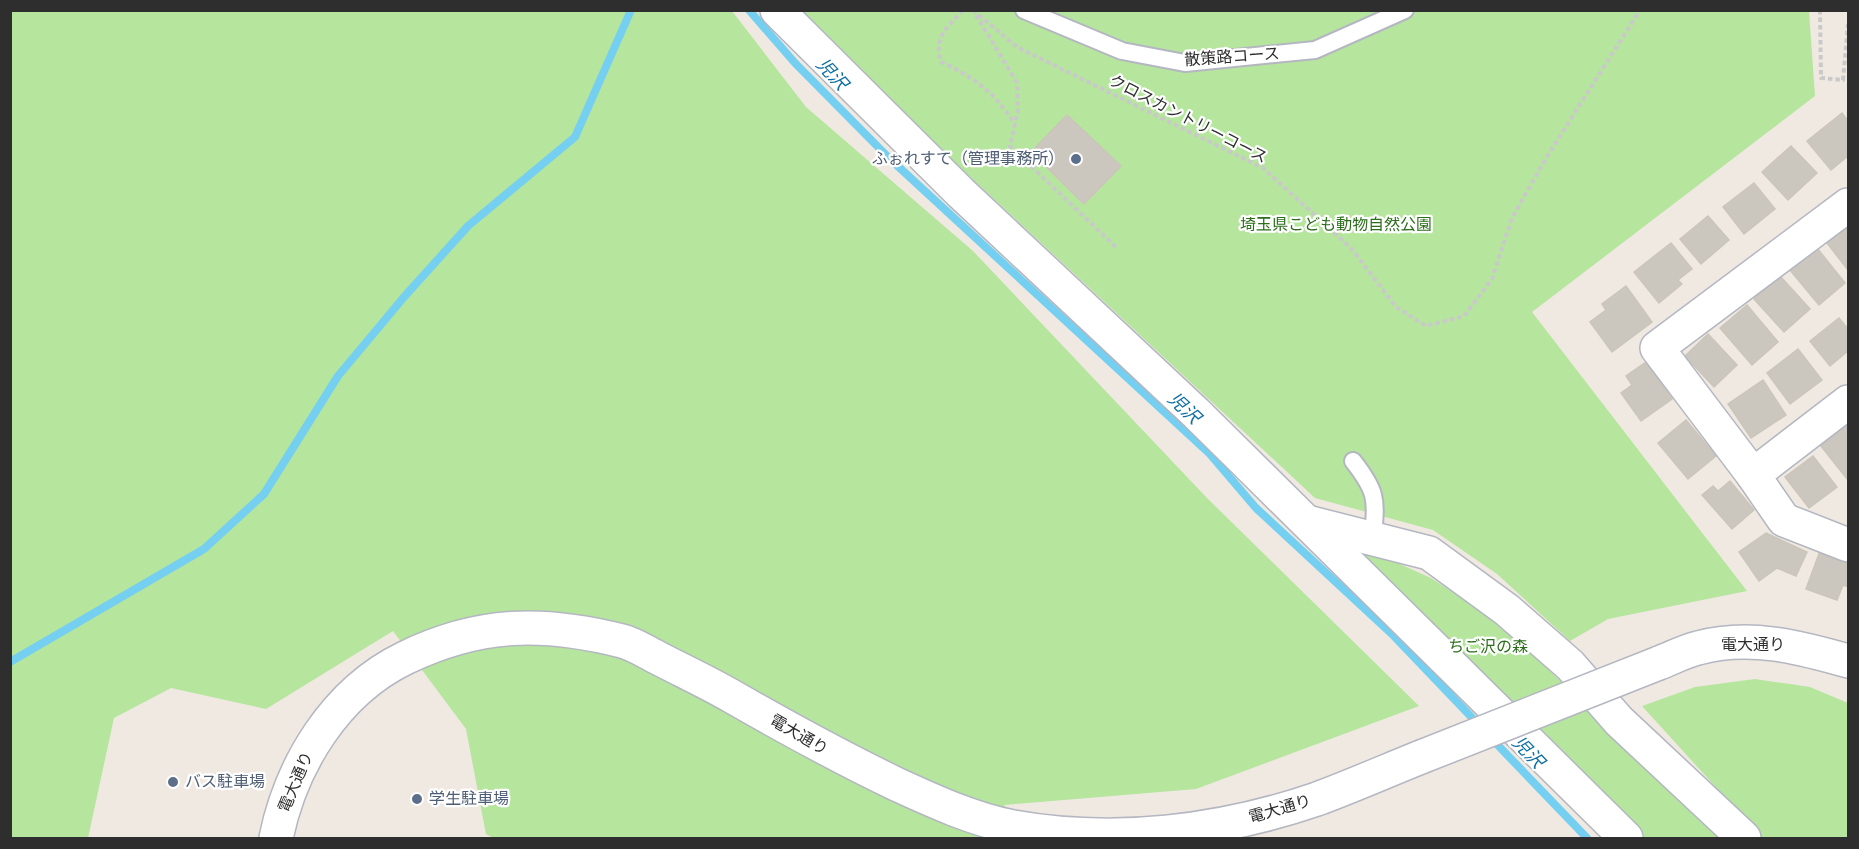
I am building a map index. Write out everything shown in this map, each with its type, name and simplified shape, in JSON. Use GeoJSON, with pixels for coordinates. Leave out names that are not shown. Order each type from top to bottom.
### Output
{"type":"FeatureCollection","features":[{"type":"Feature","properties":{"kind":"street"},"geometry":{"type":"LineString","coordinates":[[777,10],[962,193],[1084,305],[1307,522],[1626,838]]}},
{"type":"Feature","properties":{"kind":"street"},"geometry":{"type":"LineString","coordinates":[[1848,205],[1657,348],[1784,520],[1848,545]]}},
{"type":"Feature","properties":{"kind":"street"},"geometry":{"type":"LineString","coordinates":[[1753,475],[1848,402]]}},
{"type":"Feature","properties":{"kind":"street"},"geometry":{"type":"LineString","coordinates":[[1307,522],[1429,553],[1507,610],[1570,665],[1619,721],[1744,838]]}},
{"type":"Feature","properties":{"kind":"street","name":"電大通り"},"geometry":{"type":"LineString","coordinates":[[276,838],[297,772],[318,735],[347,701],[387,667],[434,644],[476,631],[538,626],[625,642],[712,685],[833,754],[946,807],[1010,826],[1075,835],[1148,834],[1238,822],[1317,799],[1698,647],[1742,642],[1794,645],[1848,661]]}},
{"type":"Feature","properties":{"kind":"lane","name":"散策路コース"},"geometry":{"type":"LineString","coordinates":[[1024,10],[1122,51],[1185,63],[1315,50],[1404,10]]}},
{"type":"Feature","properties":{"kind":"lane"},"geometry":{"type":"LineString","coordinates":[[1353,461],[1369,481],[1376,500],[1373,539]]}},
{"type":"Feature","properties":{"kind":"path"},"geometry":{"type":"LineString","coordinates":[[963,10],[941,35],[937,48],[941,62],[971,76],[999,100],[1015,124]]}},
{"type":"Feature","properties":{"kind":"path","name":"クロスカントリーコース"},"geometry":{"type":"LineString","coordinates":[[973,11],[1017,47],[1263,168],[1351,248],[1396,307],[1426,326],[1464,316],[1492,279],[1512,218],[1546,158],[1640,10]]}},
{"type":"Feature","properties":{"kind":"path"},"geometry":{"type":"LineString","coordinates":[[1820,10],[1821,78],[1842,80],[1848,24]]}},
{"type":"Feature","properties":{"kind":"path"},"geometry":{"type":"LineString","coordinates":[[973,11],[1017,83],[1018,111],[1010,146],[1117,248]]}},
{"type":"Feature","properties":{"kind":"green space"},"geometry":{"type":"Polygon","coordinates":[[[10,11],[732,11],[806,107],[973,251],[1207,498],[1419,706],[1196,789],[1004,805],[1031,838],[493,838],[486,834],[466,729],[393,631],[266,709],[171,688],[114,718],[88,838],[11,838],[10,11]]]}},
{"type":"Feature","properties":{"kind":"green space","name":"埼玉県こども動物自然公園"},"geometry":{"type":"Polygon","coordinates":[[[792,11],[1809,11],[1815,96],[1532,312],[1747,591],[1608,619],[1570,641],[1497,574],[1433,530],[1315,498],[792,11]]]}},
{"type":"Feature","properties":{"kind":"green space","name":"ちご沢の森"},"geometry":{"type":"Polygon","coordinates":[[[1362,547],[1431,578],[1503,625],[1721,838],[1642,838],[1356,556],[1362,547]]]}},
{"type":"Feature","properties":{"kind":"green space"},"geometry":{"type":"Polygon","coordinates":[[[1755,679],[1810,687],[1848,703],[1848,838],[1762,838],[1642,706],[1695,687],[1755,679]]]}},
{"type":"Feature","properties":{"kind":"building"},"geometry":{"type":"Polygon","coordinates":[[[1842,113],[1848,121],[1848,156],[1831,170],[1807,141],[1842,113]]]}},
{"type":"Feature","properties":{"kind":"building","name":"ふぉれすて（管理事務所）"},"geometry":{"type":"Polygon","coordinates":[[[1067,115],[1121,166],[1084,204],[1031,152],[1067,115]]]}},
{"type":"Feature","properties":{"kind":"building"},"geometry":{"type":"Polygon","coordinates":[[[1791,146],[1817,173],[1788,200],[1762,172],[1791,146]]]}},
{"type":"Feature","properties":{"kind":"building"},"geometry":{"type":"Polygon","coordinates":[[[1754,183],[1775,209],[1744,234],[1723,207],[1754,183]]]}},
{"type":"Feature","properties":{"kind":"building"},"geometry":{"type":"Polygon","coordinates":[[[1708,216],[1729,240],[1701,264],[1680,239],[1708,216]]]}},
{"type":"Feature","properties":{"kind":"building"},"geometry":{"type":"Polygon","coordinates":[[[1848,227],[1848,270],[1827,243],[1848,227]]]}},
{"type":"Feature","properties":{"kind":"building"},"geometry":{"type":"Polygon","coordinates":[[[1671,243],[1692,269],[1678,280],[1682,284],[1659,303],[1634,272],[1671,243]]]}},
{"type":"Feature","properties":{"kind":"building"},"geometry":{"type":"Polygon","coordinates":[[[1817,248],[1845,283],[1819,305],[1790,270],[1817,248]]]}},
{"type":"Feature","properties":{"kind":"building"},"geometry":{"type":"Polygon","coordinates":[[[1780,276],[1810,309],[1784,332],[1754,299],[1780,276]]]}},
{"type":"Feature","properties":{"kind":"building"},"geometry":{"type":"Polygon","coordinates":[[[1626,286],[1652,322],[1612,352],[1590,322],[1606,310],[1602,304],[1626,286]]]}},
{"type":"Feature","properties":{"kind":"building"},"geometry":{"type":"Polygon","coordinates":[[[1747,305],[1778,342],[1752,365],[1720,328],[1747,305]]]}},
{"type":"Feature","properties":{"kind":"building"},"geometry":{"type":"Polygon","coordinates":[[[1839,318],[1848,329],[1848,351],[1830,366],[1810,341],[1839,318]]]}},
{"type":"Feature","properties":{"kind":"building"},"geometry":{"type":"Polygon","coordinates":[[[1708,334],[1737,365],[1714,387],[1685,356],[1708,334]]]}},
{"type":"Feature","properties":{"kind":"building"},"geometry":{"type":"Polygon","coordinates":[[[1798,349],[1822,380],[1790,404],[1767,373],[1798,349]]]}},
{"type":"Feature","properties":{"kind":"building"},"geometry":{"type":"Polygon","coordinates":[[[1646,362],[1672,399],[1641,421],[1621,393],[1632,385],[1626,376],[1646,362]]]}},
{"type":"Feature","properties":{"kind":"building"},"geometry":{"type":"Polygon","coordinates":[[[1763,380],[1786,415],[1751,438],[1728,404],[1763,380]]]}},
{"type":"Feature","properties":{"kind":"building"},"geometry":{"type":"Polygon","coordinates":[[[1686,420],[1716,456],[1688,479],[1658,443],[1686,420]]]}},
{"type":"Feature","properties":{"kind":"building"},"geometry":{"type":"Polygon","coordinates":[[[1848,424],[1848,480],[1821,446],[1848,424]]]}},
{"type":"Feature","properties":{"kind":"building"},"geometry":{"type":"Polygon","coordinates":[[[1813,456],[1837,487],[1809,508],[1785,477],[1813,456]]]}},
{"type":"Feature","properties":{"kind":"building"},"geometry":{"type":"Polygon","coordinates":[[[1730,481],[1754,510],[1732,529],[1702,495],[1713,486],[1718,491],[1730,481]]]}},
{"type":"Feature","properties":{"kind":"building"},"geometry":{"type":"Polygon","coordinates":[[[1766,533],[1807,552],[1796,576],[1777,568],[1759,581],[1739,552],[1766,533]]]}},
{"type":"Feature","properties":{"kind":"building"},"geometry":{"type":"Polygon","coordinates":[[[1820,551],[1848,561],[1848,587],[1843,585],[1837,600],[1806,589],[1820,551]]]}},
{"type":"Feature","properties":{"kind":"waterway"},"geometry":{"type":"LineString","coordinates":[[10,662],[204,549],[264,494],[338,376],[404,297],[468,226],[575,137],[631,10]]}},
{"type":"Feature","properties":{"kind":"waterway","name":"児沢"},"geometry":{"type":"LineString","coordinates":[[749,10],[795,63],[889,158],[1209,453],[1256,508],[1392,634],[1479,725]]}},
{"type":"Feature","properties":{"kind":"waterway","name":"児沢"},"geometry":{"type":"LineString","coordinates":[[1490,737],[1587,838]]}},
{"type":"Feature","properties":{"kind":"place","name":"ふぉれすて（管理事務所）"},"geometry":{"type":"Point","coordinates":[1076,159]}},
{"type":"Feature","properties":{"kind":"place","name":"バス駐車場"},"geometry":{"type":"Point","coordinates":[173,782]}},
{"type":"Feature","properties":{"kind":"place","name":"学生駐車場"},"geometry":{"type":"Point","coordinates":[417,799]}}]}
